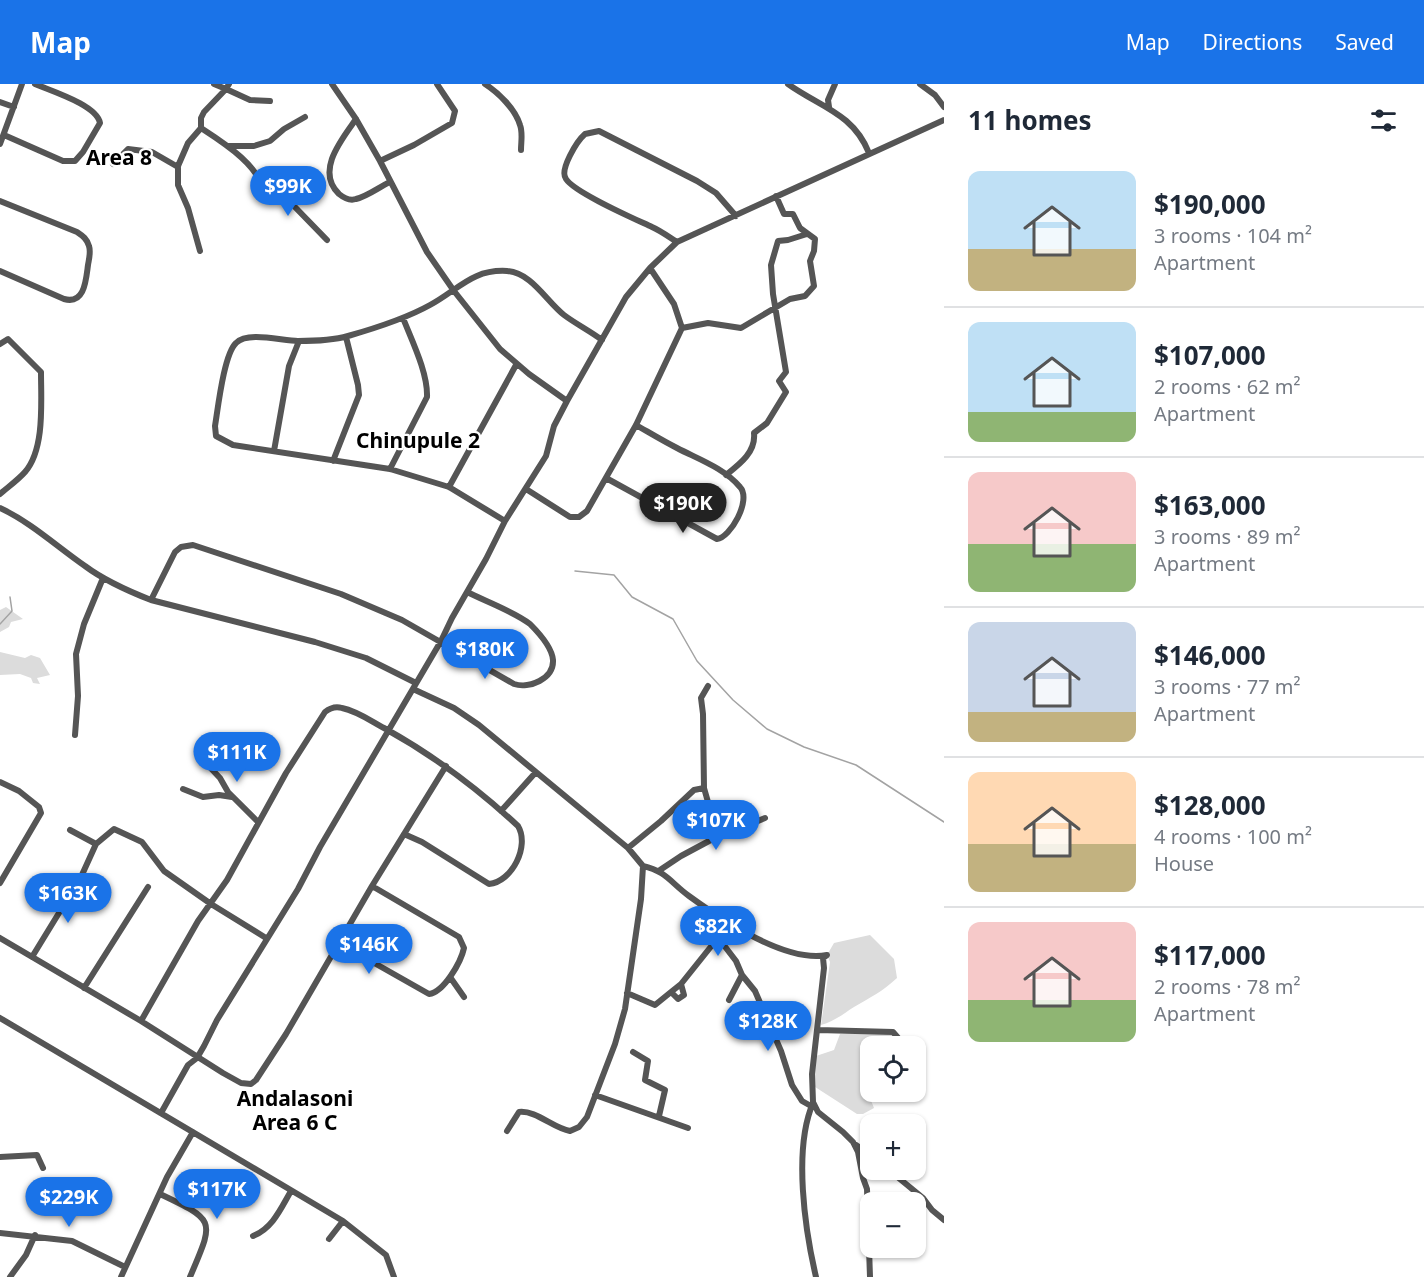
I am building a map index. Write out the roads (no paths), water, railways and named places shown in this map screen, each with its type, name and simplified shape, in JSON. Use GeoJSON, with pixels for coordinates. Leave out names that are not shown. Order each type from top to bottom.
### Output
{"type":"FeatureCollection","features":[{"type":"Feature","properties":{"kind":"street"},"geometry":{"type":"LineString","coordinates":[[0,144],[22,84]]}},
{"type":"Feature","properties":{"kind":"street"},"geometry":{"type":"LineString","coordinates":[[4,135],[63,161],[75,161],[83,152],[100,123],[99,118],[88,107],[35,84]]}},
{"type":"Feature","properties":{"kind":"street"},"geometry":{"type":"LineString","coordinates":[[214,84],[228,86],[250,100],[270,101]]}},
{"type":"Feature","properties":{"kind":"street"},"geometry":{"type":"LineString","coordinates":[[332,84],[356,119],[380,161],[427,252],[454,291],[500,349],[516,364],[567,400]]}},
{"type":"Feature","properties":{"kind":"street"},"geometry":{"type":"LineString","coordinates":[[380,161],[452,123],[455,111],[436,84]]}},
{"type":"Feature","properties":{"kind":"street"},"geometry":{"type":"LineString","coordinates":[[485,84],[495,91],[516,117],[522,136],[522,150]]}},
{"type":"Feature","properties":{"kind":"street"},"geometry":{"type":"LineString","coordinates":[[788,84],[854,126],[869,153]]}},
{"type":"Feature","properties":{"kind":"street"},"geometry":{"type":"LineString","coordinates":[[829,108],[828,100],[835,84]]}},
{"type":"Feature","properties":{"kind":"street"},"geometry":{"type":"LineString","coordinates":[[920,84],[935,95],[944,107]]}},
{"type":"Feature","properties":{"kind":"street"},"geometry":{"type":"LineString","coordinates":[[200,251],[188,208],[178,185],[178,167],[188,143],[201,128],[201,118],[204,112],[228,86]]}},
{"type":"Feature","properties":{"kind":"street"},"geometry":{"type":"LineString","coordinates":[[0,102],[14,107]]}},
{"type":"Feature","properties":{"kind":"street"},"geometry":{"type":"LineString","coordinates":[[228,146],[254,146],[270,141],[284,129],[305,117]]}},
{"type":"Feature","properties":{"kind":"street"},"geometry":{"type":"LineString","coordinates":[[356,119],[335,150],[332,159],[332,181],[336,190],[343,197],[356,200],[390,182]]}},
{"type":"Feature","properties":{"kind":"street"},"geometry":{"type":"LineString","coordinates":[[161,1113],[188,1065],[197,1058],[217,1020],[298,889],[415,686],[505,521],[546,456],[554,426],[567,400],[626,297],[650,268],[677,242],[944,120]]}},
{"type":"Feature","properties":{"kind":"street"},"geometry":{"type":"LineString","coordinates":[[201,128],[228,146],[246,163],[259,179],[263,187],[263,194]]}},
{"type":"Feature","properties":{"kind":"street"},"geometry":{"type":"LineString","coordinates":[[677,242],[588,196],[566,180],[565,166],[588,131],[598,130],[697,181],[716,193],[736,216]]}},
{"type":"Feature","properties":{"kind":"street"},"geometry":{"type":"LineString","coordinates":[[113,164],[128,149],[152,152],[178,167]]}},
{"type":"Feature","properties":{"kind":"street"},"geometry":{"type":"LineString","coordinates":[[259,179],[277,178],[284,184],[293,205],[327,240]]}},
{"type":"Feature","properties":{"kind":"street"},"geometry":{"type":"LineString","coordinates":[[682,328],[708,323],[741,328],[790,299],[805,296],[814,286],[810,261],[815,239],[800,228],[793,214],[784,214],[776,196]]}},
{"type":"Feature","properties":{"kind":"street"},"geometry":{"type":"LineString","coordinates":[[0,201],[77,232],[86,239],[91,250],[84,288],[81,295],[73,300],[64,299],[0,271]]}},
{"type":"Feature","properties":{"kind":"street"},"geometry":{"type":"LineString","coordinates":[[726,475],[750,453],[755,441],[754,433],[767,423],[786,392],[779,381],[786,372],[773,294],[771,265],[778,241],[807,234]]}},
{"type":"Feature","properties":{"kind":"street"},"geometry":{"type":"LineString","coordinates":[[526,489],[575,518],[579,517],[587,511],[636,425],[682,328],[674,304],[650,268]]}},
{"type":"Feature","properties":{"kind":"street"},"geometry":{"type":"LineString","coordinates":[[505,521],[449,487],[390,469],[233,445],[216,436],[214,426],[228,353],[235,343],[248,337],[299,341],[346,337],[403,318],[454,291],[465,280],[482,274],[507,271],[526,277],[564,314],[602,340]]}},
{"type":"Feature","properties":{"kind":"street"},"geometry":{"type":"LineString","coordinates":[[390,469],[427,397],[428,388],[403,318]]}},
{"type":"Feature","properties":{"kind":"street"},"geometry":{"type":"LineString","coordinates":[[333,461],[359,395],[346,337]]}},
{"type":"Feature","properties":{"kind":"street"},"geometry":{"type":"LineString","coordinates":[[0,344],[8,339],[41,372],[41,424],[35,454],[26,472],[0,494]]}},
{"type":"Feature","properties":{"kind":"street"},"geometry":{"type":"LineString","coordinates":[[274,451],[289,366],[299,341]]}},
{"type":"Feature","properties":{"kind":"street"},"geometry":{"type":"LineString","coordinates":[[449,487],[516,364]]}},
{"type":"Feature","properties":{"kind":"street"},"geometry":{"type":"LineString","coordinates":[[606,478],[703,533],[721,539],[736,519],[745,501],[743,489],[726,475],[698,458],[636,425]]}},
{"type":"Feature","properties":{"kind":"street"},"geometry":{"type":"LineString","coordinates":[[0,508],[32,525],[86,567],[126,590],[151,600],[315,642],[366,658],[473,721],[628,848],[643,866],[660,870],[687,895],[729,924],[796,954],[827,955],[823,958],[824,968],[812,1074],[812,1104],[805,1132],[802,1175],[811,1256],[816,1277]]}},
{"type":"Feature","properties":{"kind":"street"},"geometry":{"type":"LineString","coordinates":[[151,600],[175,552],[181,547],[193,545],[342,594],[441,640],[521,686],[534,684],[545,676],[553,660],[549,650],[532,626],[516,615],[467,592]]}},
{"type":"Feature","properties":{"kind":"street"},"geometry":{"type":"LineString","coordinates":[[75,735],[78,696],[76,654],[84,624],[103,578]]}},
{"type":"Feature","properties":{"kind":"street"},"geometry":{"type":"LineString","coordinates":[[708,686],[701,698],[704,788],[712,816],[715,839]]}},
{"type":"Feature","properties":{"kind":"street"},"geometry":{"type":"LineString","coordinates":[[141,1022],[286,773],[329,709],[342,708],[388,731],[446,766],[520,829],[521,853],[517,862],[502,879],[492,884],[485,883],[437,851],[404,834]]}},
{"type":"Feature","properties":{"kind":"street"},"geometry":{"type":"LineString","coordinates":[[202,752],[204,762],[220,778],[232,797],[258,822]]}},
{"type":"Feature","properties":{"kind":"street"},"geometry":{"type":"LineString","coordinates":[[0,938],[197,1058],[246,1084],[256,1080],[286,1034],[372,886],[446,766]]}},
{"type":"Feature","properties":{"kind":"street"},"geometry":{"type":"LineString","coordinates":[[501,811],[536,772]]}},
{"type":"Feature","properties":{"kind":"street"},"geometry":{"type":"LineString","coordinates":[[0,782],[13,787],[31,800],[39,807],[40,813],[0,884]]}},
{"type":"Feature","properties":{"kind":"street"},"geometry":{"type":"LineString","coordinates":[[628,848],[694,790],[704,788]]}},
{"type":"Feature","properties":{"kind":"street"},"geometry":{"type":"LineString","coordinates":[[183,789],[203,797],[219,795],[232,797]]}},
{"type":"Feature","properties":{"kind":"street"},"geometry":{"type":"LineString","coordinates":[[660,870],[681,856],[715,839],[765,818]]}},
{"type":"Feature","properties":{"kind":"street"},"geometry":{"type":"LineString","coordinates":[[33,957],[81,877],[96,844],[114,829],[142,842],[164,871],[266,939]]}},
{"type":"Feature","properties":{"kind":"street"},"geometry":{"type":"LineString","coordinates":[[70,830],[96,844]]}},
{"type":"Feature","properties":{"kind":"street"},"geometry":{"type":"LineString","coordinates":[[507,1131],[519,1112],[526,1111],[564,1130],[575,1130],[587,1117],[615,1044],[627,993],[641,899],[643,866]]}},
{"type":"Feature","properties":{"kind":"street"},"geometry":{"type":"LineString","coordinates":[[339,943],[429,994],[436,992],[450,977],[464,948],[459,937],[372,886]]}},
{"type":"Feature","properties":{"kind":"street"},"geometry":{"type":"LineString","coordinates":[[84,988],[148,887]]}},
{"type":"Feature","properties":{"kind":"street"},"geometry":{"type":"LineString","coordinates":[[627,993],[655,1005],[681,984],[729,924]]}},
{"type":"Feature","properties":{"kind":"street"},"geometry":{"type":"LineString","coordinates":[[722,933],[723,944],[755,991],[781,1051],[792,1085],[802,1101],[812,1104],[818,1112],[860,1147]]}},
{"type":"Feature","properties":{"kind":"street"},"geometry":{"type":"LineString","coordinates":[[729,1000],[742,975]]}},
{"type":"Feature","properties":{"kind":"street"},"geometry":{"type":"LineString","coordinates":[[450,977],[464,997]]}},
{"type":"Feature","properties":{"kind":"street"},"geometry":{"type":"LineString","coordinates":[[671,992],[678,999],[684,995],[681,984]]}},
{"type":"Feature","properties":{"kind":"street"},"geometry":{"type":"LineString","coordinates":[[0,1018],[343,1221],[386,1255],[394,1277]]}},
{"type":"Feature","properties":{"kind":"street"},"geometry":{"type":"LineString","coordinates":[[818,1030],[893,1032],[896,1036]]}},
{"type":"Feature","properties":{"kind":"street"},"geometry":{"type":"LineString","coordinates":[[633,1052],[648,1060],[645,1080],[665,1090],[658,1116]]}},
{"type":"Feature","properties":{"kind":"street"},"geometry":{"type":"LineString","coordinates":[[595,1095],[688,1128]]}},
{"type":"Feature","properties":{"kind":"street"},"geometry":{"type":"LineString","coordinates":[[121,1277],[174,1164],[193,1132]]}},
{"type":"Feature","properties":{"kind":"street"},"geometry":{"type":"LineString","coordinates":[[853,1142],[858,1152],[867,1190],[870,1277]]}},
{"type":"Feature","properties":{"kind":"street"},"geometry":{"type":"LineString","coordinates":[[0,1157],[37,1155],[43,1168]]}},
{"type":"Feature","properties":{"kind":"street"},"geometry":{"type":"LineString","coordinates":[[901,1180],[944,1220]]}},
{"type":"Feature","properties":{"kind":"street"},"geometry":{"type":"LineString","coordinates":[[253,1236],[273,1221],[291,1191]]}},
{"type":"Feature","properties":{"kind":"street"},"geometry":{"type":"LineString","coordinates":[[160,1194],[194,1210],[205,1220],[207,1228],[204,1244],[190,1277]]}},
{"type":"Feature","properties":{"kind":"street"},"geometry":{"type":"LineString","coordinates":[[329,1239],[343,1221]]}},
{"type":"Feature","properties":{"kind":"street"},"geometry":{"type":"LineString","coordinates":[[0,1233],[72,1241],[125,1267]]}},
{"type":"Feature","properties":{"kind":"street"},"geometry":{"type":"LineString","coordinates":[[10,1277],[26,1255],[35,1236]]}},
{"type":"Feature","properties":{"kind":"waterway"},"geometry":{"type":"LineString","coordinates":[[575,571],[614,575],[632,597],[673,619],[697,661],[733,700],[767,729],[804,747],[856,765],[944,822]]}},
{"type":"Feature","properties":{"kind":"waterway"},"geometry":{"type":"LineString","coordinates":[[0,624],[12,611],[10,597]]}},
{"type":"Feature","properties":{"kind":"district","name":"Area 8"},"geometry":{"type":"Point","coordinates":[119,157]}},
{"type":"Feature","properties":{"kind":"district","name":"Chinupule 2"},"geometry":{"type":"Point","coordinates":[418,440]}},
{"type":"Feature","properties":{"kind":"district","name":"Andalasoni Area 6 C"},"geometry":{"type":"Point","coordinates":[295,1110]}}]}
